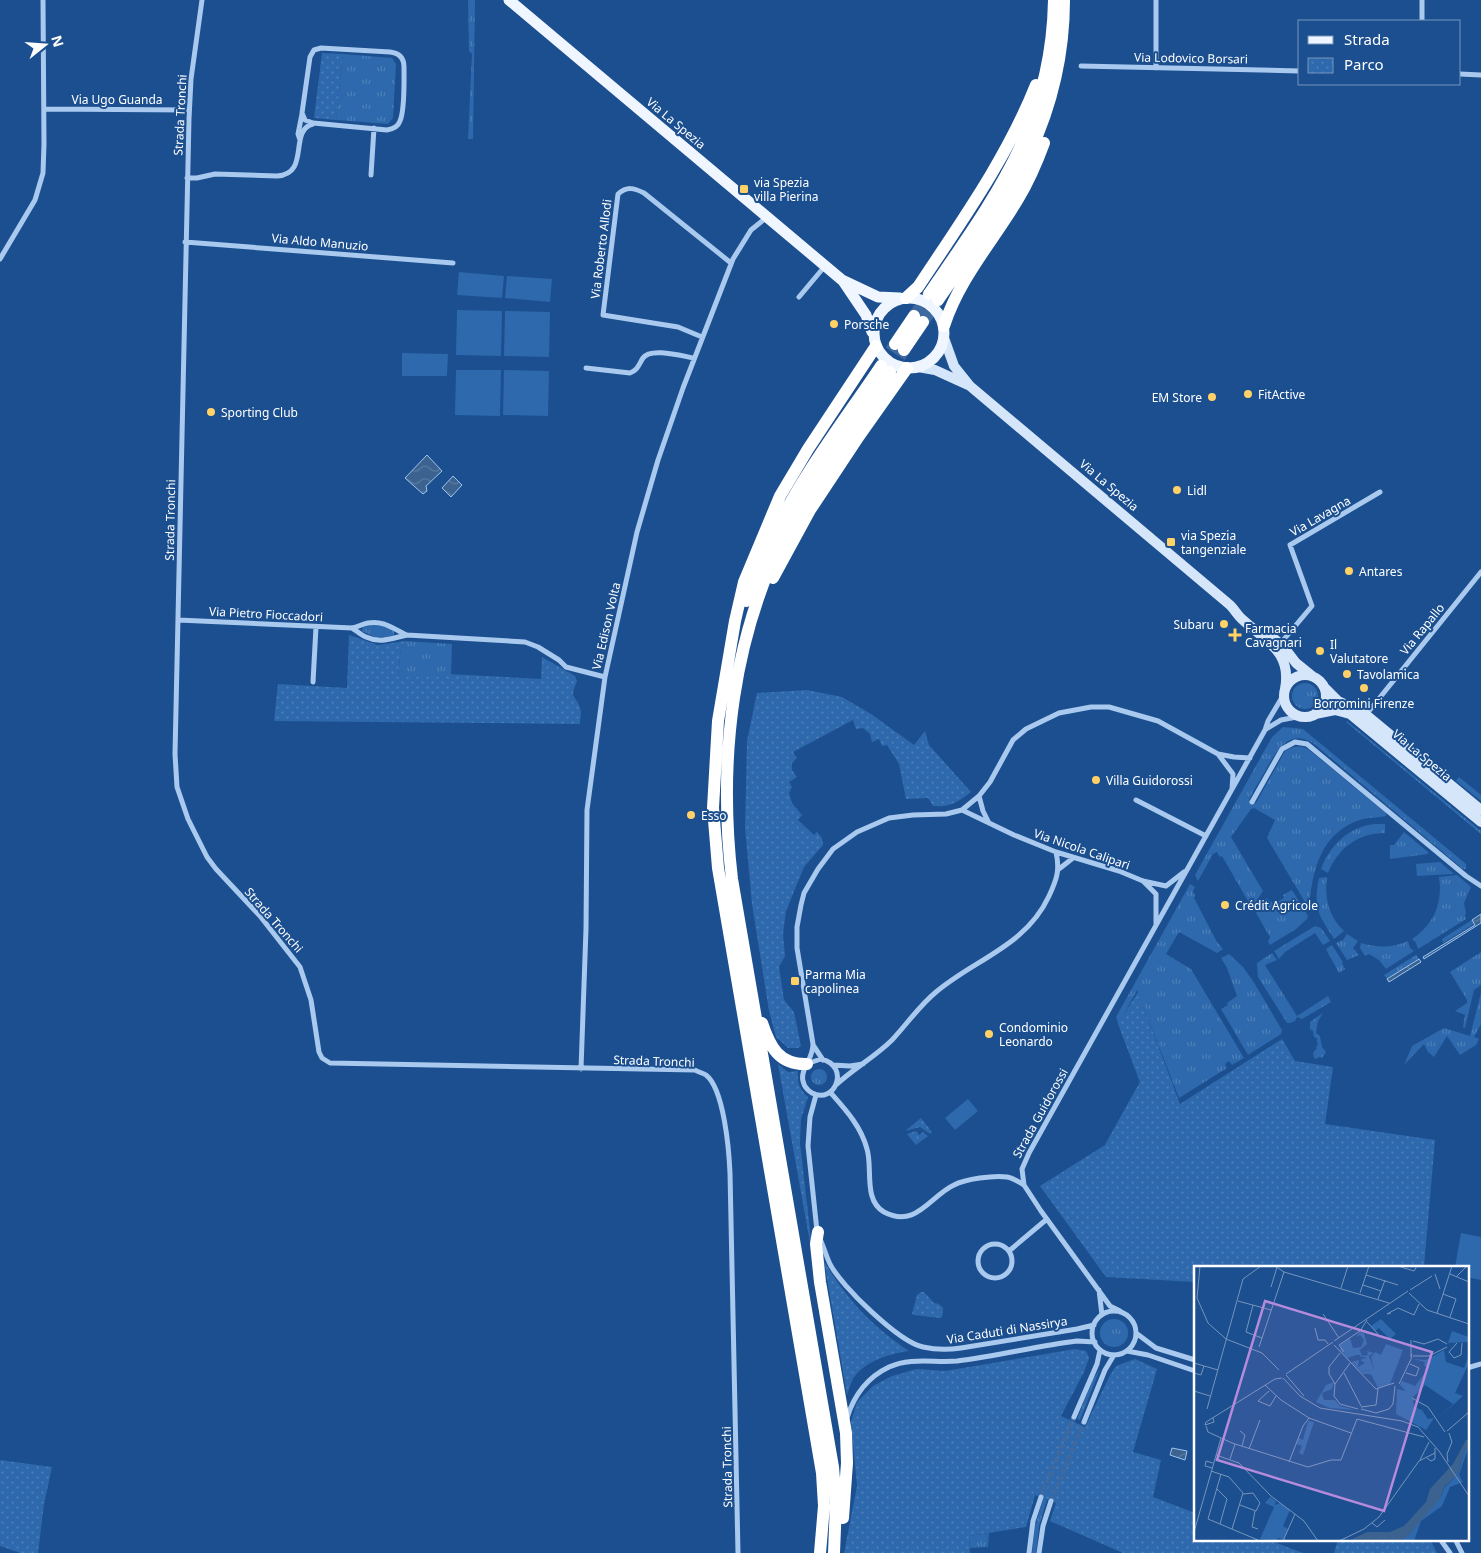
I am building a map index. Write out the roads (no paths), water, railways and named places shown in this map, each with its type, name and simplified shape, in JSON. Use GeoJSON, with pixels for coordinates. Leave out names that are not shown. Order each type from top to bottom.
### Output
{"type":"FeatureCollection","features":[{"type":"Feature","properties":{"kind":"highway"},"geometry":{"type":"LineString","coordinates":[[944,332],[949,309],[961,285],[1018,199],[1033,172],[1044,142],[1057,96],[1064,55],[1054,0]]}},
{"type":"Feature","properties":{"kind":"highway"},"geometry":{"type":"LineString","coordinates":[[934,297],[992,200],[1021,148],[1032,123],[1064,0]]}},
{"type":"Feature","properties":{"kind":"highway"},"geometry":{"type":"LineString","coordinates":[[903,298],[918,287],[986,184],[1024,116],[1058,28]]}},
{"type":"Feature","properties":{"kind":"highway"},"geometry":{"type":"LineString","coordinates":[[900,347],[919,319]]}},
{"type":"Feature","properties":{"kind":"highway"},"geometry":{"type":"LineString","coordinates":[[820,1553],[824,1506],[822,1473],[718,868],[713,808],[719,711],[744,582],[780,496],[874,341]]}},
{"type":"Feature","properties":{"kind":"highway"},"geometry":{"type":"LineString","coordinates":[[753,616],[762,604],[772,581],[810,510],[859,436],[912,368]]}},
{"type":"Feature","properties":{"kind":"highway"},"geometry":{"type":"LineString","coordinates":[[731,646],[766,550],[782,517],[806,478],[885,369],[790,525],[771,565],[753,616],[735,693],[726,773],[726,817],[729,853],[740,932],[831,1450],[836,1502],[834,1553]]}},
{"type":"Feature","properties":{"kind":"highway"},"geometry":{"type":"LineString","coordinates":[[740,932],[762,1024],[769,1042],[774,1050],[786,1061],[808,1064]]}},
{"type":"Feature","properties":{"kind":"highway"},"geometry":{"type":"LineString","coordinates":[[818,1232],[816,1244],[821,1287],[846,1433],[847,1474],[840,1553]]}},
{"type":"Feature","properties":{"kind":"main road","name":"Via La Spezia"},"geometry":{"type":"LineString","coordinates":[[509,0],[842,280],[866,315],[874,341],[881,355],[888,362],[897,366],[935,370],[970,386]]}},
{"type":"Feature","properties":{"kind":"main road","name":"Via La Spezia"},"geometry":{"type":"LineString","coordinates":[[842,280],[878,297],[922,300],[932,306],[940,315],[954,366],[970,386],[1230,605],[1243,620],[1275,648],[1282,657],[1287,671],[1285,692]]}},
{"type":"Feature","properties":{"kind":"main road"},"geometry":{"type":"LineString","coordinates":[[874,341],[874,326],[877,316],[890,302],[903,298]]}},
{"type":"Feature","properties":{"kind":"main road"},"geometry":{"type":"LineString","coordinates":[[912,368],[927,363],[935,356],[941,348],[944,332]]}},
{"type":"Feature","properties":{"kind":"main road","name":"Via La Spezia"},"geometry":{"type":"LineString","coordinates":[[1230,605],[1247,615],[1280,644],[1296,663],[1314,677],[1338,701],[1363,718],[1481,810]]}},
{"type":"Feature","properties":{"kind":"main road"},"geometry":{"type":"LineString","coordinates":[[1302,716],[1290,710],[1286,703],[1285,692],[1289,682],[1297,676],[1306,675],[1314,677]]}},
{"type":"Feature","properties":{"kind":"main road"},"geometry":{"type":"LineString","coordinates":[[1315,714],[1322,708],[1326,700],[1324,687]]}},
{"type":"Feature","properties":{"kind":"main road","name":"Via La Spezia"},"geometry":{"type":"LineString","coordinates":[[1302,716],[1338,710],[1363,718]]}},
{"type":"Feature","properties":{"kind":"main road","name":"Via La Spezia"},"geometry":{"type":"LineString","coordinates":[[1436,776],[1481,822]]}},
{"type":"Feature","properties":{"kind":"street"},"geometry":{"type":"LineString","coordinates":[[0,259],[38,191],[44,163],[43,0]]}},
{"type":"Feature","properties":{"kind":"street","name":"Strada Tronchi"},"geometry":{"type":"LineString","coordinates":[[202,0],[191,79],[185,242],[175,754],[179,797],[188,819],[216,869],[260,916],[300,966],[312,1000],[319,1052],[322,1058],[330,1062],[695,1070],[706,1075],[713,1083],[722,1110],[728,1143],[730,1172],[738,1553]]}},
{"type":"Feature","properties":{"kind":"street"},"geometry":{"type":"LineString","coordinates":[[1156,0],[1156,68]]}},
{"type":"Feature","properties":{"kind":"street"},"geometry":{"type":"LineString","coordinates":[[1422,0],[1422,20]]}},
{"type":"Feature","properties":{"kind":"street"},"geometry":{"type":"LineString","coordinates":[[187,178],[199,178],[215,174],[277,176],[286,174],[293,168],[296,162],[304,128],[309,125],[392,129],[401,120],[404,65],[400,57],[394,53],[322,48],[314,50],[310,58],[298,134],[300,140]]}},
{"type":"Feature","properties":{"kind":"street","name":"Via Lodovico Borsari"},"geometry":{"type":"LineString","coordinates":[[1081,66],[1298,71]]}},
{"type":"Feature","properties":{"kind":"street"},"geometry":{"type":"LineString","coordinates":[[1461,74],[1481,75]]}},
{"type":"Feature","properties":{"kind":"street","name":"Via Ugo Guanda"},"geometry":{"type":"LineString","coordinates":[[44,109],[189,110]]}},
{"type":"Feature","properties":{"kind":"street"},"geometry":{"type":"LineString","coordinates":[[302,113],[307,121],[314,124]]}},
{"type":"Feature","properties":{"kind":"street"},"geometry":{"type":"LineString","coordinates":[[371,175],[374,128]]}},
{"type":"Feature","properties":{"kind":"street","name":"Via Roberto Allodi"},"geometry":{"type":"LineString","coordinates":[[702,337],[678,327],[603,315],[618,194],[628,188],[636,188],[731,263]]}},
{"type":"Feature","properties":{"kind":"street","name":"Via Edison Volta"},"geometry":{"type":"LineString","coordinates":[[581,1069],[586,929],[587,810],[604,677],[637,532],[658,460],[694,358],[731,263],[751,230],[767,216]]}},
{"type":"Feature","properties":{"kind":"street","name":"Via Aldo Manuzio"},"geometry":{"type":"LineString","coordinates":[[185,242],[453,263]]}},
{"type":"Feature","properties":{"kind":"street"},"geometry":{"type":"LineString","coordinates":[[799,297],[825,265]]}},
{"type":"Feature","properties":{"kind":"street"},"geometry":{"type":"LineString","coordinates":[[586,368],[630,373],[638,368],[644,356],[653,352],[694,358]]}},
{"type":"Feature","properties":{"kind":"street","name":"Via Lavagna"},"geometry":{"type":"LineString","coordinates":[[1280,644],[1312,606],[1290,545],[1380,492]]}},
{"type":"Feature","properties":{"kind":"street","name":"Via Rapallo"},"geometry":{"type":"LineString","coordinates":[[1363,718],[1481,572]]}},
{"type":"Feature","properties":{"kind":"street","name":"Via Pietro Fioccadori"},"geometry":{"type":"LineString","coordinates":[[178,620],[352,628],[364,623],[378,622],[387,624],[407,635]]}},
{"type":"Feature","properties":{"kind":"street"},"geometry":{"type":"LineString","coordinates":[[313,682],[316,627]]}},
{"type":"Feature","properties":{"kind":"street","name":"Via Pietro Fioccadori"},"geometry":{"type":"LineString","coordinates":[[352,628],[367,638],[379,641],[392,640],[407,635],[525,642],[545,651],[566,667],[604,677]]}},
{"type":"Feature","properties":{"kind":"street","name":"Strada Guidorossi"},"geometry":{"type":"LineString","coordinates":[[1024,1184],[1022,1169],[1026,1158],[1285,692]]}},
{"type":"Feature","properties":{"kind":"street"},"geometry":{"type":"LineString","coordinates":[[1073,858],[1059,869],[1045,904],[1031,926],[1008,944],[947,983],[927,1000],[892,1040],[866,1064],[849,1073],[830,1092],[816,1094],[807,1089],[802,1079],[802,1074],[812,1057],[813,1044],[796,938],[800,905],[804,893],[818,869],[833,849],[856,832],[876,823],[901,816],[946,814],[962,810],[979,796],[995,775],[1013,740],[1026,728],[1059,713],[1098,706],[1109,708],[1158,722],[1218,754],[1250,758]]}},
{"type":"Feature","properties":{"kind":"street"},"geometry":{"type":"LineString","coordinates":[[1265,730],[1281,720],[1302,716]]}},
{"type":"Feature","properties":{"kind":"street"},"geometry":{"type":"LineString","coordinates":[[1252,802],[1282,749],[1295,742],[1307,744],[1466,876],[1481,886]]}},
{"type":"Feature","properties":{"kind":"street"},"geometry":{"type":"LineString","coordinates":[[1218,754],[1233,774],[1232,789]]}},
{"type":"Feature","properties":{"kind":"street"},"geometry":{"type":"LineString","coordinates":[[979,796],[988,821]]}},
{"type":"Feature","properties":{"kind":"street"},"geometry":{"type":"LineString","coordinates":[[1136,800],[1206,836]]}},
{"type":"Feature","properties":{"kind":"street","name":"Via Nicola Calipari"},"geometry":{"type":"LineString","coordinates":[[962,810],[988,821],[1014,836],[1073,858],[1119,871],[1143,881],[1166,886],[1187,870]]}},
{"type":"Feature","properties":{"kind":"street"},"geometry":{"type":"LineString","coordinates":[[1056,852],[1059,869]]}},
{"type":"Feature","properties":{"kind":"street","name":"Via Nicola Calipari"},"geometry":{"type":"LineString","coordinates":[[1143,881],[1156,894],[1156,925]]}},
{"type":"Feature","properties":{"kind":"street"},"geometry":{"type":"LineString","coordinates":[[813,1044],[824,1060],[833,1065],[850,1066],[866,1064]]}},
{"type":"Feature","properties":{"kind":"street"},"geometry":{"type":"LineString","coordinates":[[808,1064],[816,1060],[824,1060]]}},
{"type":"Feature","properties":{"kind":"street"},"geometry":{"type":"LineString","coordinates":[[833,1065],[838,1076],[836,1085]]}},
{"type":"Feature","properties":{"kind":"street"},"geometry":{"type":"LineString","coordinates":[[830,1092],[848,1111],[858,1126],[867,1147],[870,1192],[875,1205],[884,1212],[895,1216],[909,1216],[918,1213],[943,1192],[965,1181],[1004,1177],[1024,1184],[1110,1306],[1127,1314],[1132,1320],[1136,1333],[1135,1340],[1127,1351]]}},
{"type":"Feature","properties":{"kind":"street","name":"Via Caduti di Nassirya"},"geometry":{"type":"LineString","coordinates":[[816,1094],[810,1117],[808,1146],[818,1232],[831,1265],[846,1284],[890,1328],[905,1339],[921,1347],[943,1350],[1094,1325]]}},
{"type":"Feature","properties":{"kind":"street"},"geometry":{"type":"LineString","coordinates":[[1009,1251],[1047,1219]]}},
{"type":"Feature","properties":{"kind":"street"},"geometry":{"type":"LineString","coordinates":[[995,1244],[1009,1251],[1011,1268],[1004,1276],[992,1278],[982,1273],[978,1262],[979,1256],[985,1248],[995,1244]]}},
{"type":"Feature","properties":{"kind":"street"},"geometry":{"type":"LineString","coordinates":[[1099,1289],[1102,1315]]}},
{"type":"Feature","properties":{"kind":"street"},"geometry":{"type":"LineString","coordinates":[[1120,1312],[1107,1312],[1094,1325],[1095,1342],[1100,1350],[1114,1355],[1127,1351],[1148,1355],[1194,1371]]}},
{"type":"Feature","properties":{"kind":"street"},"geometry":{"type":"LineString","coordinates":[[1136,1333],[1156,1348],[1194,1360]]}},
{"type":"Feature","properties":{"kind":"street"},"geometry":{"type":"LineString","coordinates":[[846,1433],[850,1408],[861,1389],[876,1375],[897,1364],[915,1361],[958,1360],[1075,1341],[1095,1342]]}},
{"type":"Feature","properties":{"kind":"street"},"geometry":{"type":"LineString","coordinates":[[1074,1417],[1097,1364],[1100,1350]]}},
{"type":"Feature","properties":{"kind":"street"},"geometry":{"type":"LineString","coordinates":[[1084,1422],[1105,1370],[1114,1355]]}},
{"type":"Feature","properties":{"kind":"street"},"geometry":{"type":"LineString","coordinates":[[1468,1368],[1481,1364]]}},
{"type":"Feature","properties":{"kind":"street"},"geometry":{"type":"LineString","coordinates":[[1029,1553],[1033,1521],[1041,1497]]}},
{"type":"Feature","properties":{"kind":"street"},"geometry":{"type":"LineString","coordinates":[[1039,1553],[1043,1526],[1051,1501]]}},
{"type":"Feature","properties":{"kind":"street"},"geometry":{"type":"LineString","coordinates":[[1441,1540],[1450,1553]]}},
{"type":"Feature","properties":{"kind":"street"},"geometry":{"type":"LineString","coordinates":[[1456,1540],[1462,1553]]}},
{"type":"Feature","properties":{"kind":"water"},"geometry":{"type":"Polygon","coordinates":[[[427,455],[442,471],[426,486],[427,491],[423,494],[405,478],[427,455]]]}},
{"type":"Feature","properties":{"kind":"water"},"geometry":{"type":"Polygon","coordinates":[[[453,476],[462,485],[451,497],[442,488],[453,476]]]}},
{"type":"Feature","properties":{"kind":"water"},"geometry":{"type":"Polygon","coordinates":[[[1481,914],[1481,923],[1424,959],[1423,957],[1475,925],[1472,920],[1481,914]]]}},
{"type":"Feature","properties":{"kind":"water"},"geometry":{"type":"Polygon","coordinates":[[[1419,959],[1421,962],[1389,982],[1387,979],[1419,959]]]}},
{"type":"Feature","properties":{"kind":"water"},"geometry":{"type":"Polygon","coordinates":[[[1172,1448],[1187,1451],[1185,1460],[1170,1455],[1172,1448]]]}},
{"type":"Feature","properties":{"kind":"tunnel"},"geometry":{"type":"LineString","coordinates":[[914,316],[929,294]]}},
{"type":"Feature","properties":{"kind":"tunnel"},"geometry":{"type":"LineString","coordinates":[[923,322],[938,300]]}},
{"type":"Feature","properties":{"kind":"tunnel"},"geometry":{"type":"LineString","coordinates":[[881,366],[895,344]]}},
{"type":"Feature","properties":{"kind":"tunnel"},"geometry":{"type":"LineString","coordinates":[[890,372],[904,350]]}},
{"type":"Feature","properties":{"kind":"tunnel"},"geometry":{"type":"LineString","coordinates":[[1041,1497],[1074,1417]]}},
{"type":"Feature","properties":{"kind":"tunnel"},"geometry":{"type":"LineString","coordinates":[[1051,1501],[1084,1422]]}},
{"type":"Feature","properties":{"kind":"place","name":"via Spezia villa Pierina"},"geometry":{"type":"Point","coordinates":[744,189]}},
{"type":"Feature","properties":{"kind":"place","name":"Porsche"},"geometry":{"type":"Point","coordinates":[834,324]}},
{"type":"Feature","properties":{"kind":"place","name":"FitActive"},"geometry":{"type":"Point","coordinates":[1248,394]}},
{"type":"Feature","properties":{"kind":"place","name":"EM Store"},"geometry":{"type":"Point","coordinates":[1212,397]}},
{"type":"Feature","properties":{"kind":"place","name":"Sporting Club"},"geometry":{"type":"Point","coordinates":[211,412]}},
{"type":"Feature","properties":{"kind":"place","name":"Lidl"},"geometry":{"type":"Point","coordinates":[1177,490]}},
{"type":"Feature","properties":{"kind":"place","name":"via Spezia tangenziale"},"geometry":{"type":"Point","coordinates":[1171,542]}},
{"type":"Feature","properties":{"kind":"place","name":"Antares"},"geometry":{"type":"Point","coordinates":[1349,571]}},
{"type":"Feature","properties":{"kind":"place","name":"Subaru"},"geometry":{"type":"Point","coordinates":[1224,624]}},
{"type":"Feature","properties":{"kind":"place","name":"Farmacia Cavagnari"},"geometry":{"type":"Point","coordinates":[1235,635]}},
{"type":"Feature","properties":{"kind":"place","name":"Il Valutatore"},"geometry":{"type":"Point","coordinates":[1320,651]}},
{"type":"Feature","properties":{"kind":"place","name":"Tavolamica"},"geometry":{"type":"Point","coordinates":[1347,674]}},
{"type":"Feature","properties":{"kind":"place","name":"Borromini Firenze"},"geometry":{"type":"Point","coordinates":[1364,688]}},
{"type":"Feature","properties":{"kind":"place","name":"Villa Guidorossi"},"geometry":{"type":"Point","coordinates":[1096,780]}},
{"type":"Feature","properties":{"kind":"place","name":"Esso"},"geometry":{"type":"Point","coordinates":[691,815]}},
{"type":"Feature","properties":{"kind":"place","name":"Crédit Agricole"},"geometry":{"type":"Point","coordinates":[1225,905]}},
{"type":"Feature","properties":{"kind":"place","name":"Parma Mia capolinea"},"geometry":{"type":"Point","coordinates":[795,981]}},
{"type":"Feature","properties":{"kind":"place","name":"Condominio Leonardo"},"geometry":{"type":"Point","coordinates":[989,1034]}}]}
